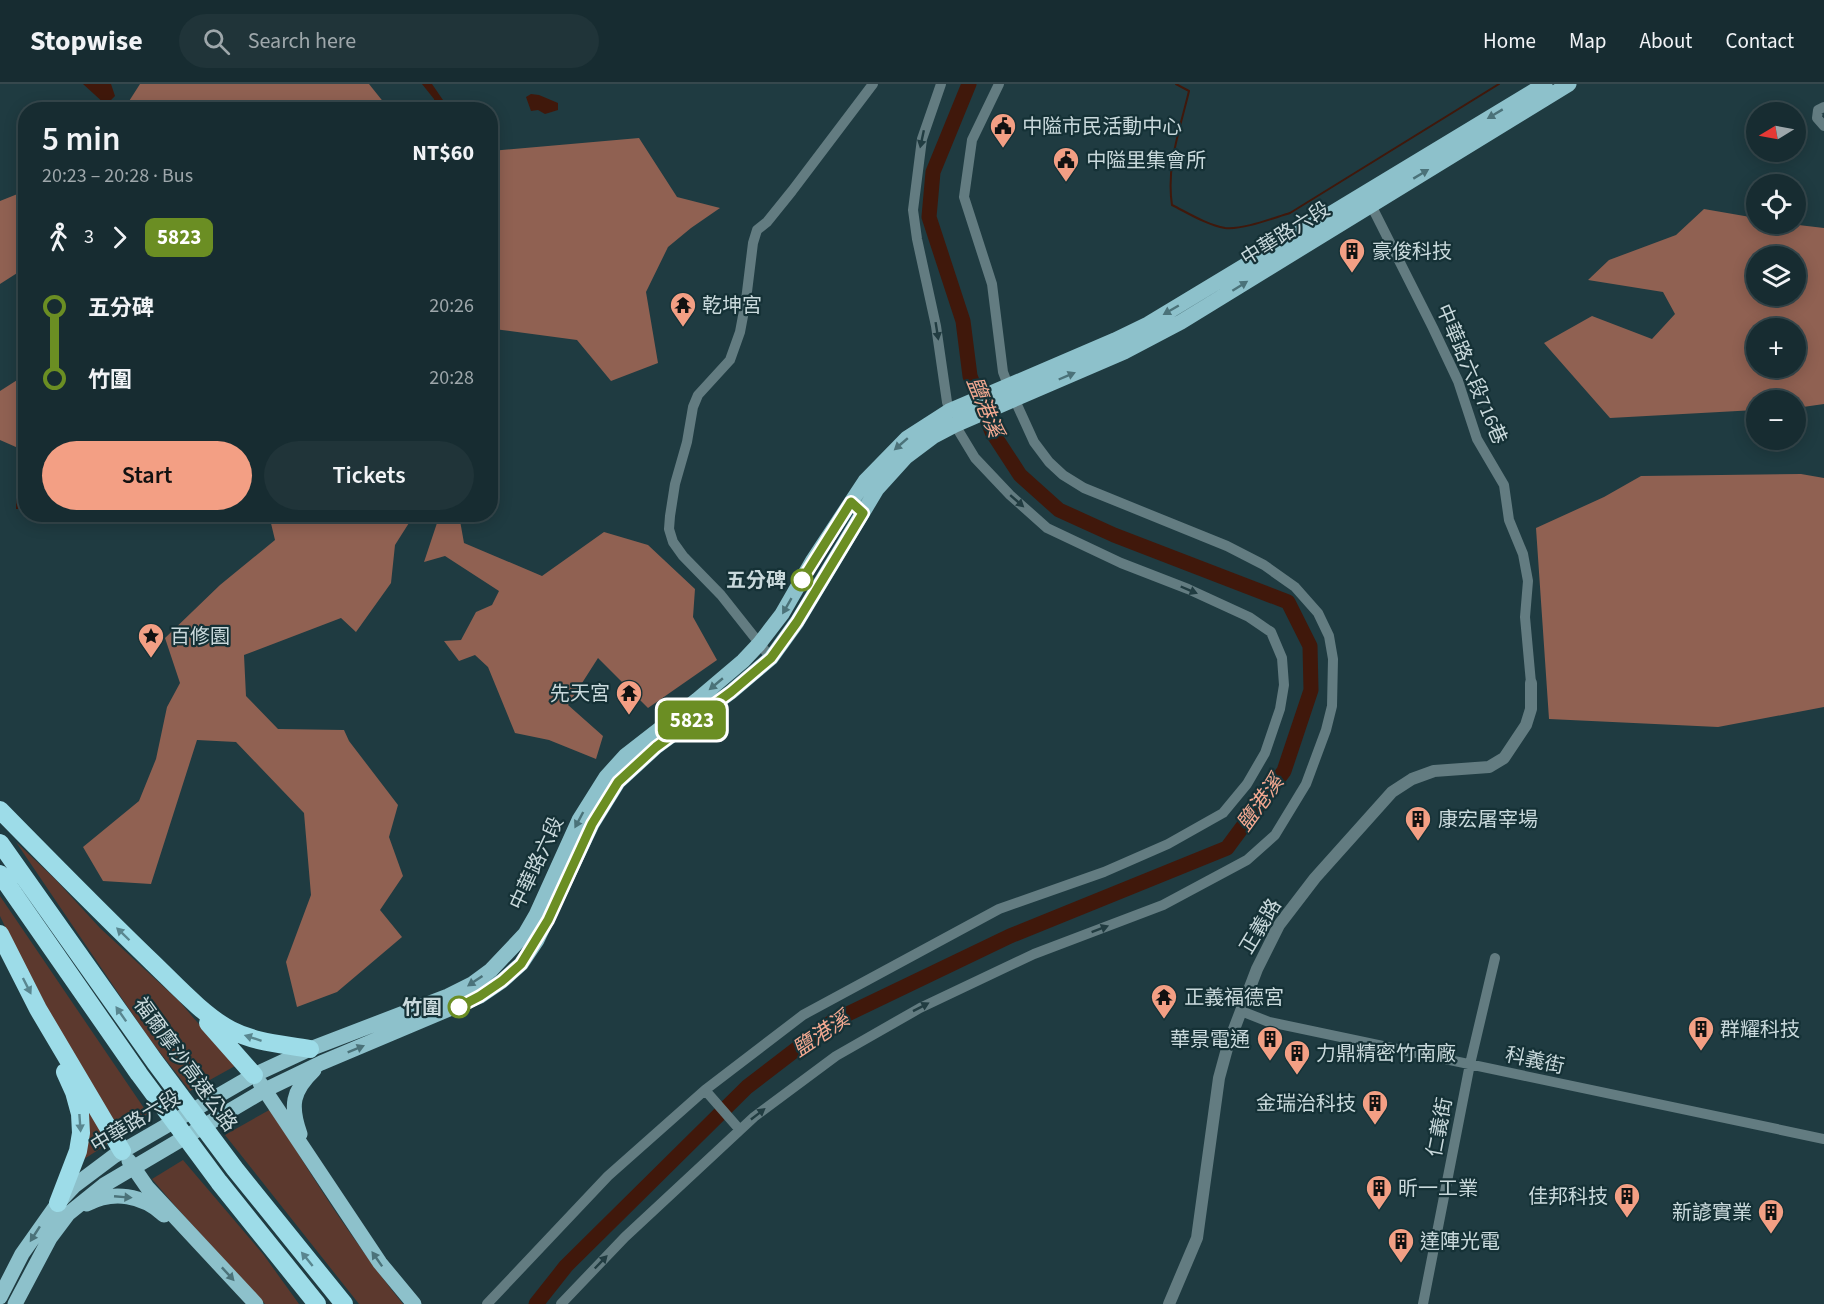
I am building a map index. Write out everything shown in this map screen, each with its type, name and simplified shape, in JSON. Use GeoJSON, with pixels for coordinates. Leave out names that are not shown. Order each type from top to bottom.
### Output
{"type":"FeatureCollection","features":[{"type":"Feature","properties":{"kind":"highway"},"geometry":{"type":"LineString","coordinates":[[0,810],[181,990],[229,1029],[251,1039],[315,1056]]}},
{"type":"Feature","properties":{"kind":"highway","name":"福爾摩沙高速公路"},"geometry":{"type":"LineString","coordinates":[[0,843],[155,1062],[235,1169],[344,1304]]}},
{"type":"Feature","properties":{"kind":"highway"},"geometry":{"type":"LineString","coordinates":[[0,874],[139,1074],[219,1182],[317,1304]]}},
{"type":"Feature","properties":{"kind":"highway"},"geometry":{"type":"LineString","coordinates":[[0,934],[38,1009],[74,1092],[80,1114],[81,1133],[78,1150],[63,1209]]}},
{"type":"Feature","properties":{"kind":"highway"},"geometry":{"type":"LineString","coordinates":[[181,990],[260,1083]]}},
{"type":"Feature","properties":{"kind":"highway"},"geometry":{"type":"LineString","coordinates":[[38,1009],[122,1151]]}},
{"type":"Feature","properties":{"kind":"main road","name":"中華路六段"},"geometry":{"type":"LineString","coordinates":[[1368,199],[1545,84]]}},
{"type":"Feature","properties":{"kind":"main road","name":"中華路六段"},"geometry":{"type":"LineString","coordinates":[[15,1304],[74,1186],[122,1151],[315,1056],[448,996],[472,984],[491,970],[525,934],[536,915],[579,819],[606,777],[625,756],[697,700],[759,644],[782,614],[813,560],[865,481],[907,438],[1011,392],[1148,324],[1569,84]]}},
{"type":"Feature","properties":{"kind":"main road","name":"中華路六段"},"geometry":{"type":"LineString","coordinates":[[315,1056],[459,1007],[502,981],[521,964],[537,940],[592,824],[618,782],[656,747],[731,692],[771,658],[797,622],[877,489],[906,457],[934,436],[952,418]]}},
{"type":"Feature","properties":{"kind":"main road"},"geometry":{"type":"LineString","coordinates":[[315,1056],[294,1096],[294,1117],[325,1182]]}},
{"type":"Feature","properties":{"kind":"main road","name":"中華路六段"},"geometry":{"type":"LineString","coordinates":[[0,1297],[22,1254],[63,1209],[133,1168],[260,1083]]}},
{"type":"Feature","properties":{"kind":"main road"},"geometry":{"type":"LineString","coordinates":[[260,1083],[380,1263],[414,1304]]}},
{"type":"Feature","properties":{"kind":"main road"},"geometry":{"type":"LineString","coordinates":[[122,1151],[147,1187],[256,1304]]}},
{"type":"Feature","properties":{"kind":"main road"},"geometry":{"type":"LineString","coordinates":[[63,1209],[113,1196],[136,1198],[161,1212],[202,1246]]}},
{"type":"Feature","properties":{"kind":"street"},"geometry":{"type":"LineString","coordinates":[[771,658],[721,595],[683,556],[673,542],[669,529],[675,484],[687,441],[693,406],[698,395],[730,360],[740,332],[753,243],[757,230],[767,222],[792,191],[873,84]]}},
{"type":"Feature","properties":{"kind":"street"},"geometry":{"type":"LineString","coordinates":[[487,1304],[608,1176],[705,1090],[804,1015],[999,909],[1104,873],[1168,844],[1223,813],[1247,784],[1265,753],[1280,709],[1284,685],[1282,658],[1271,632],[1249,617],[1188,589],[1121,563],[1047,528],[1010,495],[975,458],[952,418],[913,210],[922,139],[941,84]]}},
{"type":"Feature","properties":{"kind":"street"},"geometry":{"type":"LineString","coordinates":[[561,1304],[625,1237],[754,1117],[836,1056],[920,1008],[1034,954],[1163,905],[1247,860],[1275,835],[1306,784],[1326,730],[1332,706],[1333,659],[1329,636],[1318,614],[1295,587],[1264,565],[1227,546],[1092,492],[1063,475],[1049,462],[1034,442],[1003,372],[992,284],[964,197],[972,140],[999,84]]}},
{"type":"Feature","properties":{"kind":"street"},"geometry":{"type":"LineString","coordinates":[[1824,107],[1818,110],[1817,118],[1824,126]]}},
{"type":"Feature","properties":{"kind":"street","name":"中華路六段716巷"},"geometry":{"type":"LineString","coordinates":[[1368,199],[1458,381],[1477,439],[1504,485],[1509,520],[1523,554],[1528,581],[1525,617],[1531,683]]}},
{"type":"Feature","properties":{"kind":"street","name":"正義路"},"geometry":{"type":"LineString","coordinates":[[1169,1304],[1197,1238],[1219,1078],[1228,1045],[1257,969],[1279,925],[1315,878],[1392,792],[1412,778],[1434,771],[1489,766],[1504,758],[1526,725],[1531,709],[1531,683]]}},
{"type":"Feature","properties":{"kind":"street","name":"仁義街"},"geometry":{"type":"LineString","coordinates":[[1423,1304],[1470,1064],[1495,958]]}},
{"type":"Feature","properties":{"kind":"street","name":"科義街"},"geometry":{"type":"LineString","coordinates":[[1241,1011],[1269,1022],[1824,1139]]}},
{"type":"Feature","properties":{"kind":"street"},"geometry":{"type":"LineString","coordinates":[[705,1090],[740,1130]]}},
{"type":"Feature","properties":{"kind":"shaded area"},"geometry":{"type":"Polygon","coordinates":[[[83,84],[111,84],[115,96],[109,102],[103,102],[83,84]]]}},
{"type":"Feature","properties":{"kind":"shaded area"},"geometry":{"type":"Polygon","coordinates":[[[140,84],[369,84],[383,102],[128,102],[140,84]]]}},
{"type":"Feature","properties":{"kind":"shaded area"},"geometry":{"type":"Polygon","coordinates":[[[422,84],[432,84],[444,102],[435,102],[422,84]]]}},
{"type":"Feature","properties":{"kind":"shaded area"},"geometry":{"type":"Polygon","coordinates":[[[531,94],[558,103],[558,110],[545,114],[538,110],[531,111],[526,97],[531,94]]]}},
{"type":"Feature","properties":{"kind":"shaded area"},"geometry":{"type":"Polygon","coordinates":[[[639,138],[677,197],[720,208],[668,247],[646,292],[658,363],[611,381],[577,340],[498,330],[498,150],[639,138]]]}},
{"type":"Feature","properties":{"kind":"shaded area"},"geometry":{"type":"Polygon","coordinates":[[[18,194],[18,272],[0,284],[0,201],[18,194]]]}},
{"type":"Feature","properties":{"kind":"shaded area"},"geometry":{"type":"Polygon","coordinates":[[[1704,209],[1746,216],[1746,234],[1806,234],[1806,226],[1824,228],[1824,404],[1806,407],[1806,390],[1746,390],[1746,411],[1610,418],[1544,343],[1592,316],[1652,339],[1675,314],[1663,292],[1588,280],[1609,260],[1676,235],[1704,209]]]}},
{"type":"Feature","properties":{"kind":"shaded area"},"geometry":{"type":"Polygon","coordinates":[[[18,379],[18,448],[0,440],[0,391],[18,379]]]}},
{"type":"Feature","properties":{"kind":"shaded area"},"geometry":{"type":"Polygon","coordinates":[[[1801,474],[1824,478],[1824,707],[1718,727],[1549,719],[1536,528],[1604,497],[1641,476],[1801,474]]]}},
{"type":"Feature","properties":{"kind":"shaded area"},"geometry":{"type":"Polygon","coordinates":[[[18,481],[18,509],[16,509],[18,481]]]}},
{"type":"Feature","properties":{"kind":"shaded area"},"geometry":{"type":"Polygon","coordinates":[[[271,522],[410,522],[395,545],[391,583],[356,632],[341,618],[244,655],[246,696],[278,729],[344,730],[349,741],[398,805],[389,837],[403,876],[380,910],[402,937],[337,992],[297,1007],[286,962],[311,895],[304,813],[236,742],[197,740],[151,884],[103,881],[83,847],[139,801],[156,759],[167,707],[180,683],[165,638],[220,585],[275,540],[271,522]]]}},
{"type":"Feature","properties":{"kind":"shaded area"},"geometry":{"type":"Polygon","coordinates":[[[437,522],[460,522],[464,543],[542,576],[604,532],[648,545],[695,589],[693,617],[717,660],[648,708],[598,658],[568,705],[603,736],[596,759],[549,740],[515,733],[488,667],[475,655],[459,661],[444,641],[461,640],[476,612],[492,605],[499,591],[445,556],[424,562],[437,522]]]}},
{"type":"Feature","properties":{"kind":"shaded area"},"geometry":{"type":"Polygon","coordinates":[[[16,842],[55,879],[100,928],[179,1001],[235,1066],[190,1091],[148,1037],[16,842]]]}},
{"type":"Feature","properties":{"kind":"shaded area"},"geometry":{"type":"Polygon","coordinates":[[[0,896],[148,1114],[118,1131],[64,1041],[11,939],[0,916],[0,896]]]}},
{"type":"Feature","properties":{"kind":"shaded area"},"geometry":{"type":"Polygon","coordinates":[[[86,1106],[109,1143],[78,1163],[86,1106]]]}},
{"type":"Feature","properties":{"kind":"shaded area"},"geometry":{"type":"Polygon","coordinates":[[[271,1109],[334,1209],[403,1304],[359,1304],[225,1135],[271,1109]]]}},
{"type":"Feature","properties":{"kind":"shaded area"},"geometry":{"type":"Polygon","coordinates":[[[183,1160],[263,1254],[299,1304],[265,1304],[152,1179],[183,1160]]]}},
{"type":"Feature","properties":{"kind":"waterway","name":"鹽港溪"},"geometry":{"type":"LineString","coordinates":[[536,1304],[566,1266],[747,1087],[833,1021],[1010,936],[1227,848],[1284,771],[1311,690],[1310,646],[1288,602],[1114,535],[1059,510],[1020,475],[992,432],[970,376],[963,321],[929,217],[933,172],[969,84]]}},
{"type":"Feature","properties":{"kind":"waterway"},"geometry":{"type":"LineString","coordinates":[[1176,84],[1189,91],[1172,162],[1172,205],[1211,224],[1225,228],[1258,223],[1290,213],[1499,84]]}},
{"type":"Feature","properties":{"kind":"bus line","name":"5823"},"geometry":{"type":"LineString","coordinates":[[459,1007],[502,981],[521,964],[548,920],[576,855],[602,805],[618,782],[656,747],[731,692],[771,658],[797,622],[863,513],[851,502],[802,580]]}},
{"type":"Feature","properties":{"kind":"place","name":"中隘市民活動中心"},"geometry":{"type":"Point","coordinates":[1003,149]}},
{"type":"Feature","properties":{"kind":"place","name":"中隘里集會所"},"geometry":{"type":"Point","coordinates":[1066,183]}},
{"type":"Feature","properties":{"kind":"place","name":"豪俊科技"},"geometry":{"type":"Point","coordinates":[1352,274]}},
{"type":"Feature","properties":{"kind":"place","name":"乾坤宮"},"geometry":{"type":"Point","coordinates":[683,328]}},
{"type":"Feature","properties":{"kind":"place","name":"五分碑"},"geometry":{"type":"Point","coordinates":[802,580]}},
{"type":"Feature","properties":{"kind":"place","name":"百修園"},"geometry":{"type":"Point","coordinates":[151,659]}},
{"type":"Feature","properties":{"kind":"place","name":"先天宮"},"geometry":{"type":"Point","coordinates":[629,716]}},
{"type":"Feature","properties":{"kind":"place","name":"康宏屠宰場"},"geometry":{"type":"Point","coordinates":[1418,842]}},
{"type":"Feature","properties":{"kind":"place","name":"竹圍"},"geometry":{"type":"Point","coordinates":[459,1007]}},
{"type":"Feature","properties":{"kind":"place","name":"正義福德宮"},"geometry":{"type":"Point","coordinates":[1164,1020]}},
{"type":"Feature","properties":{"kind":"place","name":"群耀科技"},"geometry":{"type":"Point","coordinates":[1701,1052]}},
{"type":"Feature","properties":{"kind":"place","name":"華景電通"},"geometry":{"type":"Point","coordinates":[1270,1062]}},
{"type":"Feature","properties":{"kind":"place","name":"力鼎精密竹南廠"},"geometry":{"type":"Point","coordinates":[1297,1076]}},
{"type":"Feature","properties":{"kind":"place","name":"金瑞治科技"},"geometry":{"type":"Point","coordinates":[1375,1126]}},
{"type":"Feature","properties":{"kind":"place","name":"昕一工業"},"geometry":{"type":"Point","coordinates":[1379,1211]}},
{"type":"Feature","properties":{"kind":"place","name":"佳邦科技"},"geometry":{"type":"Point","coordinates":[1627,1219]}},
{"type":"Feature","properties":{"kind":"place","name":"新諺實業"},"geometry":{"type":"Point","coordinates":[1771,1235]}},
{"type":"Feature","properties":{"kind":"place","name":"達陣光電"},"geometry":{"type":"Point","coordinates":[1401,1264]}}]}
